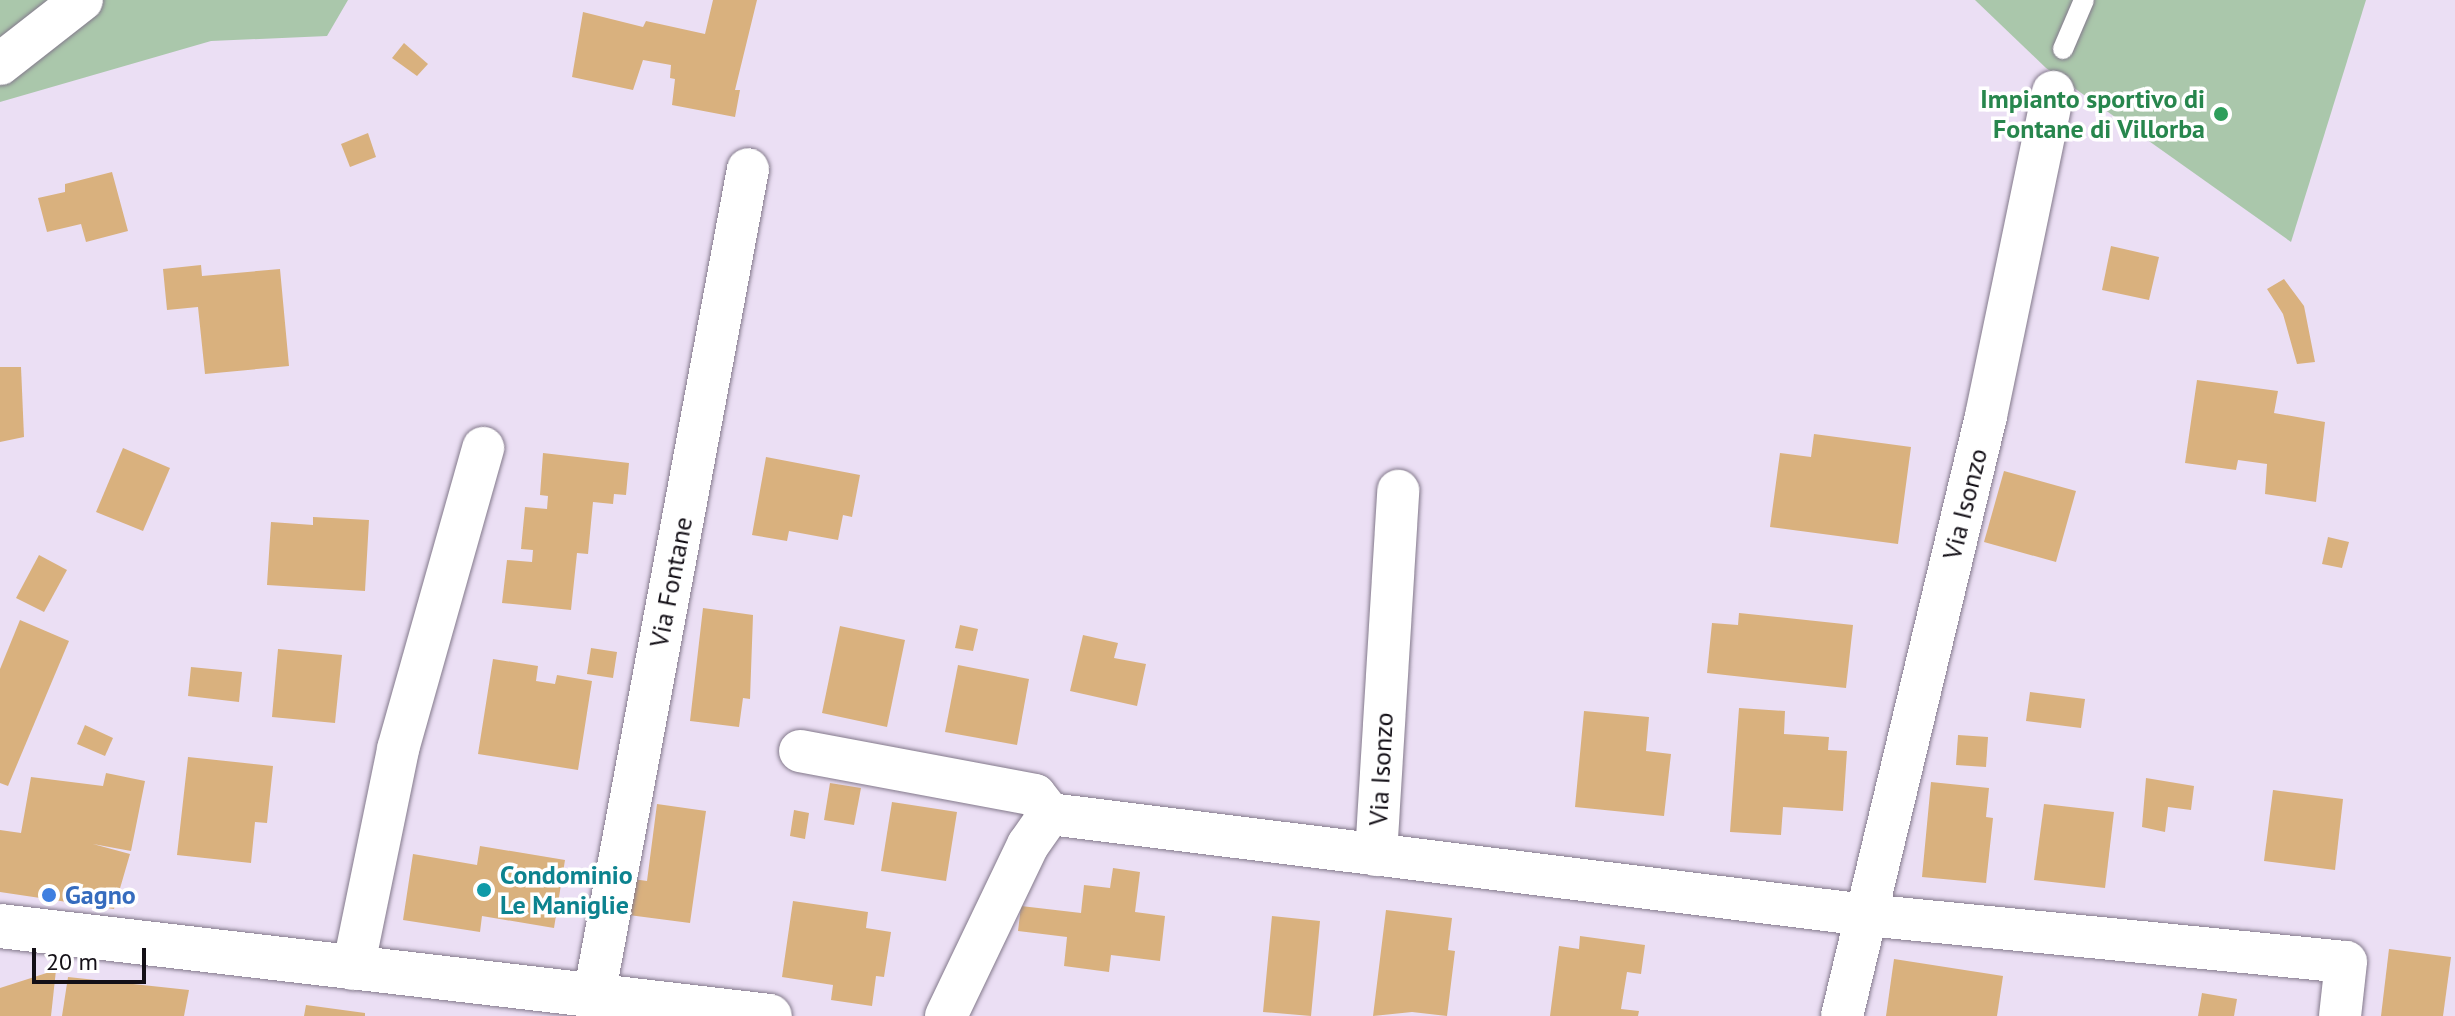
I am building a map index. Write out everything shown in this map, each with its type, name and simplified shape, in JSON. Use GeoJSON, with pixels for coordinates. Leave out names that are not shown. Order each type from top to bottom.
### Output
{"type":"FeatureCollection","features":[{"type":"Feature","properties":{"kind":"street"},"geometry":{"type":"LineString","coordinates":[[0,64],[82,0]]}},
{"type":"Feature","properties":{"kind":"street","name":"Via Isonzo"},"geometry":{"type":"LineString","coordinates":[[1842,1016],[1986,416],[2053,92]]}},
{"type":"Feature","properties":{"kind":"street","name":"Via Fontane"},"geometry":{"type":"LineString","coordinates":[[594,996],[748,169]]}},
{"type":"Feature","properties":{"kind":"street"},"geometry":{"type":"LineString","coordinates":[[353,969],[398,749],[483,448]]}},
{"type":"Feature","properties":{"kind":"street","name":"Via Isonzo"},"geometry":{"type":"LineString","coordinates":[[1376,855],[1398,491]]}},
{"type":"Feature","properties":{"kind":"street","name":"Via Isonzo"},"geometry":{"type":"LineString","coordinates":[[800,751],[1035,795],[1050,814],[1866,915],[2346,962],[2340,1016]]}},
{"type":"Feature","properties":{"kind":"street"},"geometry":{"type":"LineString","coordinates":[[946,1016],[1028,845],[1050,814]]}},
{"type":"Feature","properties":{"kind":"street"},"geometry":{"type":"LineString","coordinates":[[0,926],[594,996],[648,1009],[770,1016]]}},
{"type":"Feature","properties":{"kind":"lane"},"geometry":{"type":"LineString","coordinates":[[2063,49],[2084,0]]}},
{"type":"Feature","properties":{"kind":"green space"},"geometry":{"type":"Polygon","coordinates":[[[0,0],[348,0],[327,36],[211,41],[0,102],[0,0]]]}},
{"type":"Feature","properties":{"kind":"green space","name":"Impianto sportivo di Fontane di Villorba"},"geometry":{"type":"Polygon","coordinates":[[[1975,0],[2366,0],[2291,242],[2046,68],[1975,0]]]}},
{"type":"Feature","properties":{"kind":"building"},"geometry":{"type":"Polygon","coordinates":[[[713,0],[757,0],[735,90],[740,90],[735,117],[672,105],[675,79],[670,78],[671,65],[643,60],[633,90],[572,77],[583,12],[643,27],[646,21],[705,34],[713,0]]]}},
{"type":"Feature","properties":{"kind":"building"},"geometry":{"type":"Polygon","coordinates":[[[404,43],[428,64],[417,76],[392,58],[404,43]]]}},
{"type":"Feature","properties":{"kind":"building"},"geometry":{"type":"Polygon","coordinates":[[[368,133],[376,157],[350,167],[341,144],[368,133]]]}},
{"type":"Feature","properties":{"kind":"building"},"geometry":{"type":"Polygon","coordinates":[[[112,172],[128,231],[86,242],[81,224],[47,232],[38,198],[65,192],[65,184],[112,172]]]}},
{"type":"Feature","properties":{"kind":"building"},"geometry":{"type":"Polygon","coordinates":[[[2111,246],[2159,257],[2149,300],[2102,290],[2111,246]]]}},
{"type":"Feature","properties":{"kind":"building"},"geometry":{"type":"Polygon","coordinates":[[[201,265],[202,276],[280,269],[289,366],[205,374],[198,307],[167,310],[163,269],[201,265]]]}},
{"type":"Feature","properties":{"kind":"building"},"geometry":{"type":"Polygon","coordinates":[[[2284,279],[2304,306],[2315,362],[2297,364],[2283,314],[2267,289],[2284,279]]]}},
{"type":"Feature","properties":{"kind":"building"},"geometry":{"type":"Polygon","coordinates":[[[0,367],[21,367],[24,437],[0,442],[0,367]]]}},
{"type":"Feature","properties":{"kind":"building"},"geometry":{"type":"Polygon","coordinates":[[[2197,380],[2278,391],[2274,413],[2325,422],[2316,502],[2265,494],[2267,464],[2238,460],[2236,470],[2185,463],[2197,380]]]}},
{"type":"Feature","properties":{"kind":"building"},"geometry":{"type":"Polygon","coordinates":[[[1814,434],[1911,447],[1898,544],[1770,527],[1780,453],[1811,457],[1814,434]]]}},
{"type":"Feature","properties":{"kind":"building"},"geometry":{"type":"Polygon","coordinates":[[[123,448],[170,468],[143,531],[96,512],[123,448]]]}},
{"type":"Feature","properties":{"kind":"building"},"geometry":{"type":"Polygon","coordinates":[[[543,453],[629,463],[626,495],[614,494],[613,504],[593,502],[588,554],[577,553],[571,610],[502,603],[507,560],[532,562],[533,550],[521,549],[525,507],[547,509],[548,496],[540,495],[543,453]]]}},
{"type":"Feature","properties":{"kind":"building"},"geometry":{"type":"Polygon","coordinates":[[[766,457],[860,475],[852,517],[843,515],[838,540],[789,531],[787,541],[752,535],[766,457]]]}},
{"type":"Feature","properties":{"kind":"building"},"geometry":{"type":"Polygon","coordinates":[[[2004,471],[2076,491],[2056,562],[1984,542],[2004,471]]]}},
{"type":"Feature","properties":{"kind":"building"},"geometry":{"type":"Polygon","coordinates":[[[313,517],[369,520],[365,591],[267,585],[271,522],[313,525],[313,517]]]}},
{"type":"Feature","properties":{"kind":"building"},"geometry":{"type":"Polygon","coordinates":[[[2328,537],[2349,542],[2342,568],[2322,564],[2328,537]]]}},
{"type":"Feature","properties":{"kind":"building"},"geometry":{"type":"Polygon","coordinates":[[[39,555],[67,570],[44,612],[16,598],[39,555]]]}},
{"type":"Feature","properties":{"kind":"building"},"geometry":{"type":"Polygon","coordinates":[[[703,608],[753,615],[750,699],[743,698],[739,727],[690,721],[703,608]]]}},
{"type":"Feature","properties":{"kind":"building"},"geometry":{"type":"Polygon","coordinates":[[[1739,613],[1853,625],[1846,688],[1707,673],[1712,623],[1738,625],[1739,613]]]}},
{"type":"Feature","properties":{"kind":"building"},"geometry":{"type":"Polygon","coordinates":[[[20,620],[69,641],[8,786],[0,783],[0,669],[20,620]]]}},
{"type":"Feature","properties":{"kind":"building"},"geometry":{"type":"Polygon","coordinates":[[[960,625],[978,629],[973,651],[955,648],[960,625]]]}},
{"type":"Feature","properties":{"kind":"building"},"geometry":{"type":"Polygon","coordinates":[[[840,626],[905,640],[887,727],[822,713],[840,626]]]}},
{"type":"Feature","properties":{"kind":"building"},"geometry":{"type":"Polygon","coordinates":[[[1083,635],[1118,643],[1114,658],[1146,664],[1137,706],[1070,691],[1083,635]]]}},
{"type":"Feature","properties":{"kind":"building"},"geometry":{"type":"Polygon","coordinates":[[[591,648],[617,652],[613,678],[587,674],[591,648]]]}},
{"type":"Feature","properties":{"kind":"building"},"geometry":{"type":"Polygon","coordinates":[[[278,649],[342,655],[335,723],[272,717],[278,649]]]}},
{"type":"Feature","properties":{"kind":"building"},"geometry":{"type":"Polygon","coordinates":[[[493,659],[538,666],[536,681],[555,684],[557,675],[592,681],[578,770],[478,754],[493,659]]]}},
{"type":"Feature","properties":{"kind":"building"},"geometry":{"type":"Polygon","coordinates":[[[958,665],[1029,679],[1017,745],[945,732],[958,665]]]}},
{"type":"Feature","properties":{"kind":"building"},"geometry":{"type":"Polygon","coordinates":[[[191,667],[242,672],[239,702],[188,696],[191,667]]]}},
{"type":"Feature","properties":{"kind":"building"},"geometry":{"type":"Polygon","coordinates":[[[2030,692],[2085,699],[2081,728],[2026,721],[2030,692]]]}},
{"type":"Feature","properties":{"kind":"building"},"geometry":{"type":"Polygon","coordinates":[[[1739,708],[1785,711],[1784,734],[1829,737],[1828,750],[1847,751],[1843,811],[1783,807],[1781,835],[1730,832],[1739,708]]]}},
{"type":"Feature","properties":{"kind":"building"},"geometry":{"type":"Polygon","coordinates":[[[1584,711],[1649,717],[1646,751],[1671,754],[1664,816],[1575,807],[1584,711]]]}},
{"type":"Feature","properties":{"kind":"building"},"geometry":{"type":"Polygon","coordinates":[[[85,725],[113,738],[105,756],[77,744],[85,725]]]}},
{"type":"Feature","properties":{"kind":"building"},"geometry":{"type":"Polygon","coordinates":[[[1958,735],[1988,737],[1986,767],[1956,765],[1958,735]]]}},
{"type":"Feature","properties":{"kind":"building"},"geometry":{"type":"Polygon","coordinates":[[[188,757],[273,766],[267,823],[255,822],[251,863],[177,855],[188,757]]]}},
{"type":"Feature","properties":{"kind":"building"},"geometry":{"type":"Polygon","coordinates":[[[106,773],[145,781],[131,851],[93,844],[130,854],[114,909],[0,892],[0,830],[21,833],[31,777],[103,786],[106,773]]]}},
{"type":"Feature","properties":{"kind":"building"},"geometry":{"type":"Polygon","coordinates":[[[2146,778],[2194,786],[2191,810],[2168,807],[2165,832],[2142,827],[2146,778]]]}},
{"type":"Feature","properties":{"kind":"building"},"geometry":{"type":"Polygon","coordinates":[[[1931,782],[1989,788],[1986,817],[1993,818],[1986,883],[1922,877],[1931,782]]]}},
{"type":"Feature","properties":{"kind":"building"},"geometry":{"type":"Polygon","coordinates":[[[830,783],[861,788],[854,825],[824,820],[830,783]]]}},
{"type":"Feature","properties":{"kind":"building"},"geometry":{"type":"Polygon","coordinates":[[[2273,790],[2343,799],[2335,870],[2264,861],[2273,790]]]}},
{"type":"Feature","properties":{"kind":"building"},"geometry":{"type":"Polygon","coordinates":[[[892,802],[957,812],[946,881],[881,871],[892,802]]]}},
{"type":"Feature","properties":{"kind":"building"},"geometry":{"type":"Polygon","coordinates":[[[657,804],[706,811],[690,923],[621,914],[626,878],[647,881],[657,804]]]}},
{"type":"Feature","properties":{"kind":"building"},"geometry":{"type":"Polygon","coordinates":[[[2044,804],[2114,812],[2105,888],[2034,880],[2044,804]]]}},
{"type":"Feature","properties":{"kind":"building"},"geometry":{"type":"Polygon","coordinates":[[[794,810],[809,813],[805,839],[790,836],[794,810]]]}},
{"type":"Feature","properties":{"kind":"building","name":"Condominio Le Maniglie"},"geometry":{"type":"Polygon","coordinates":[[[480,846],[565,860],[554,928],[482,916],[480,932],[403,920],[413,854],[477,865],[480,846]]]}},
{"type":"Feature","properties":{"kind":"building"},"geometry":{"type":"Polygon","coordinates":[[[1113,868],[1140,872],[1135,912],[1165,916],[1160,961],[1111,955],[1109,972],[1064,966],[1067,937],[1018,931],[1021,906],[1081,913],[1084,885],[1110,888],[1113,868]]]}},
{"type":"Feature","properties":{"kind":"building"},"geometry":{"type":"Polygon","coordinates":[[[793,901],[868,912],[866,928],[891,932],[884,977],[876,976],[872,1006],[831,1000],[833,985],[782,977],[793,901]]]}},
{"type":"Feature","properties":{"kind":"building"},"geometry":{"type":"Polygon","coordinates":[[[1386,910],[1452,918],[1448,950],[1455,951],[1447,1016],[1412,1012],[1373,1016],[1386,910]]]}},
{"type":"Feature","properties":{"kind":"building"},"geometry":{"type":"Polygon","coordinates":[[[1272,916],[1320,921],[1311,1016],[1263,1012],[1272,916]]]}},
{"type":"Feature","properties":{"kind":"building"},"geometry":{"type":"Polygon","coordinates":[[[1580,936],[1645,945],[1641,974],[1627,972],[1621,1009],[1639,1011],[1638,1016],[1550,1016],[1559,946],[1579,949],[1580,936]]]}},
{"type":"Feature","properties":{"kind":"building"},"geometry":{"type":"Polygon","coordinates":[[[2389,949],[2451,957],[2443,1016],[2381,1016],[2389,949]]]}},
{"type":"Feature","properties":{"kind":"building"},"geometry":{"type":"Polygon","coordinates":[[[1894,959],[2003,976],[1997,1016],[1886,1016],[1894,959]]]}},
{"type":"Feature","properties":{"kind":"building"},"geometry":{"type":"Polygon","coordinates":[[[56,970],[51,1016],[0,1016],[0,988],[56,970]]]}},
{"type":"Feature","properties":{"kind":"building"},"geometry":{"type":"Polygon","coordinates":[[[68,977],[189,990],[184,1016],[62,1016],[68,977]]]}},
{"type":"Feature","properties":{"kind":"building"},"geometry":{"type":"Polygon","coordinates":[[[2202,993],[2237,999],[2234,1016],[2198,1016],[2202,993]]]}},
{"type":"Feature","properties":{"kind":"building"},"geometry":{"type":"Polygon","coordinates":[[[306,1005],[365,1013],[365,1016],[304,1016],[306,1005]]]}},
{"type":"Feature","properties":{"kind":"place","name":"Impianto sportivo di Fontane di Villorba"},"geometry":{"type":"Point","coordinates":[2221,114]}},
{"type":"Feature","properties":{"kind":"place","name":"Condominio Le Maniglie"},"geometry":{"type":"Point","coordinates":[484,890]}},
{"type":"Feature","properties":{"kind":"place","name":"Gagno"},"geometry":{"type":"Point","coordinates":[49,895]}}]}
